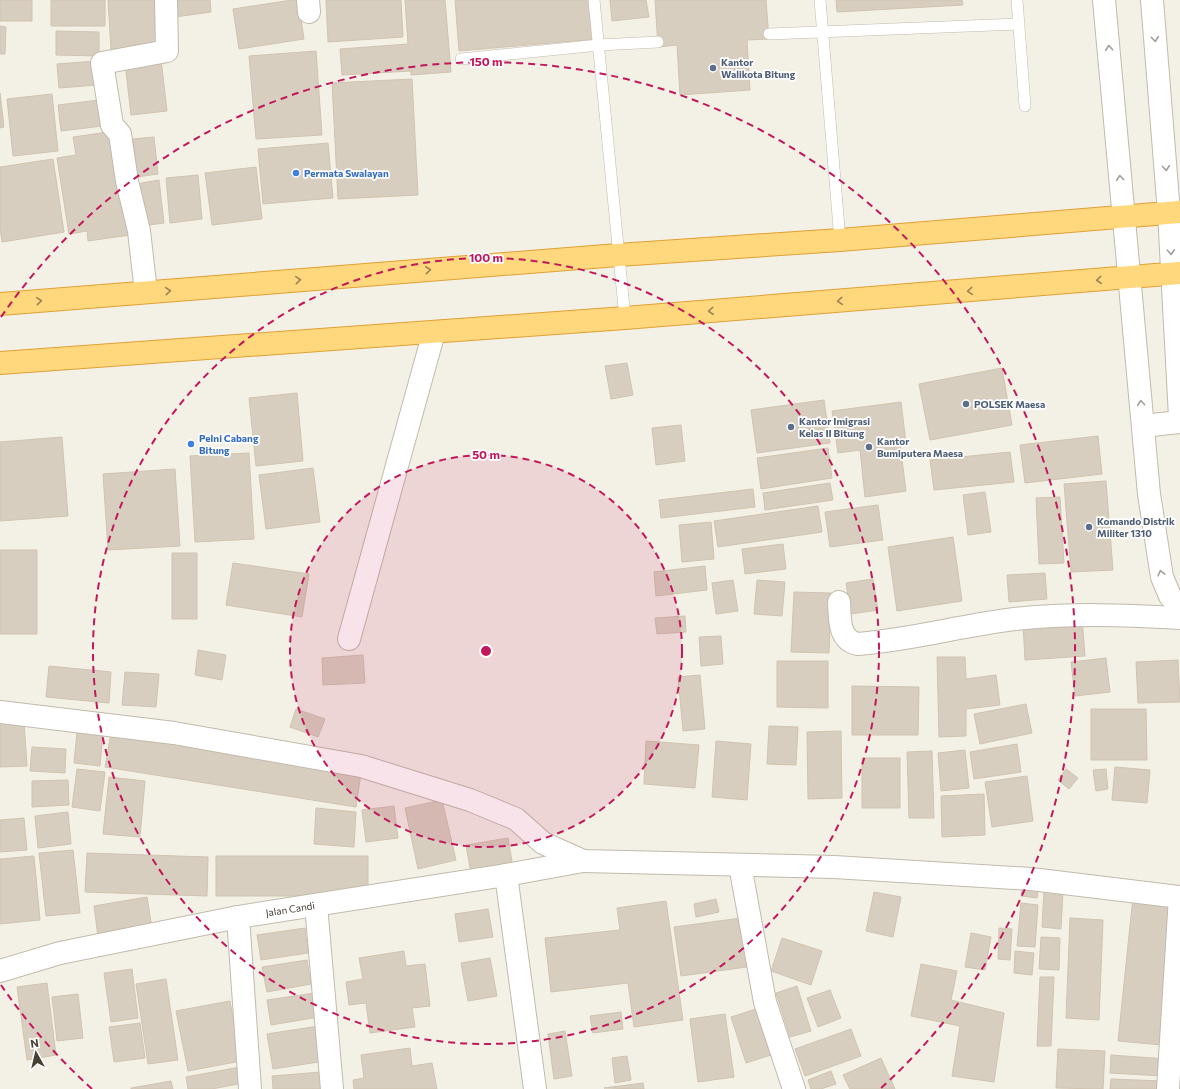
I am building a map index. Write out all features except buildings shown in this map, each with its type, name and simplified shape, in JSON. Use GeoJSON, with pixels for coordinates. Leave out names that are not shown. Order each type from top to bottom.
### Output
{"type":"FeatureCollection","features":[{"type":"Feature","properties":{"kind":"highway"},"geometry":{"type":"LineString","coordinates":[[0,304],[1175,213]]}},
{"type":"Feature","properties":{"kind":"highway"},"geometry":{"type":"LineString","coordinates":[[0,363],[625,318],[1176,274]]}},
{"type":"Feature","properties":{"kind":"street"},"geometry":{"type":"LineString","coordinates":[[146,292],[139,231],[127,181],[120,134],[112,125],[102,63],[167,51],[166,0]]}},
{"type":"Feature","properties":{"kind":"street"},"geometry":{"type":"LineString","coordinates":[[1104,0],[1143,426],[1158,556],[1162,577],[1177,599]]}},
{"type":"Feature","properties":{"kind":"street"},"geometry":{"type":"LineString","coordinates":[[1152,0],[1175,213],[1180,417]]}},
{"type":"Feature","properties":{"kind":"street"},"geometry":{"type":"LineString","coordinates":[[349,639],[434,332]]}},
{"type":"Feature","properties":{"kind":"street"},"geometry":{"type":"LineString","coordinates":[[1143,426],[1180,422]]}},
{"type":"Feature","properties":{"kind":"street"},"geometry":{"type":"LineString","coordinates":[[839,602],[843,635],[848,641],[858,644],[1014,620],[1052,616],[1120,615],[1180,618]]}},
{"type":"Feature","properties":{"kind":"street"},"geometry":{"type":"LineString","coordinates":[[0,712],[174,733],[361,766],[470,800],[516,819],[543,843],[583,861],[834,867],[1031,879],[1180,897],[1168,1089]]}},
{"type":"Feature","properties":{"kind":"street","name":"Jalan Candi"},"geometry":{"type":"LineString","coordinates":[[0,971],[60,953],[238,917],[506,876],[583,861]]}},
{"type":"Feature","properties":{"kind":"street"},"geometry":{"type":"LineString","coordinates":[[740,865],[765,1002],[794,1089]]}},
{"type":"Feature","properties":{"kind":"street"},"geometry":{"type":"LineString","coordinates":[[506,876],[535,1089]]}},
{"type":"Feature","properties":{"kind":"street"},"geometry":{"type":"LineString","coordinates":[[316,905],[332,1089]]}},
{"type":"Feature","properties":{"kind":"street"},"geometry":{"type":"LineString","coordinates":[[238,917],[250,1089]]}},
{"type":"Feature","properties":{"kind":"lane"},"geometry":{"type":"LineString","coordinates":[[594,0],[625,318]]}},
{"type":"Feature","properties":{"kind":"lane"},"geometry":{"type":"LineString","coordinates":[[820,0],[840,240]]}},
{"type":"Feature","properties":{"kind":"lane"},"geometry":{"type":"LineString","coordinates":[[1017,0],[1025,106]]}},
{"type":"Feature","properties":{"kind":"lane"},"geometry":{"type":"LineString","coordinates":[[769,34],[1019,24]]}},
{"type":"Feature","properties":{"kind":"lane"},"geometry":{"type":"LineString","coordinates":[[461,59],[599,45],[658,42]]}},
{"type":"Feature","properties":{"kind":"place","name":"Kantor Walikota Bitung"},"geometry":{"type":"Point","coordinates":[713,68]}},
{"type":"Feature","properties":{"kind":"place","name":"Permata Swalayan"},"geometry":{"type":"Point","coordinates":[296,173]}},
{"type":"Feature","properties":{"kind":"place","name":"POLSEK Maesa"},"geometry":{"type":"Point","coordinates":[966,404]}},
{"type":"Feature","properties":{"kind":"place","name":"Kantor Imigrasi Kelas II Bitung"},"geometry":{"type":"Point","coordinates":[791,427]}},
{"type":"Feature","properties":{"kind":"place","name":"Pelni Cabang Bitung"},"geometry":{"type":"Point","coordinates":[191,444]}},
{"type":"Feature","properties":{"kind":"place","name":"Kantor Bumiputera Maesa"},"geometry":{"type":"Point","coordinates":[869,447]}},
{"type":"Feature","properties":{"kind":"place","name":"Komando Distrik Militer 1310"},"geometry":{"type":"Point","coordinates":[1089,527]}}]}
